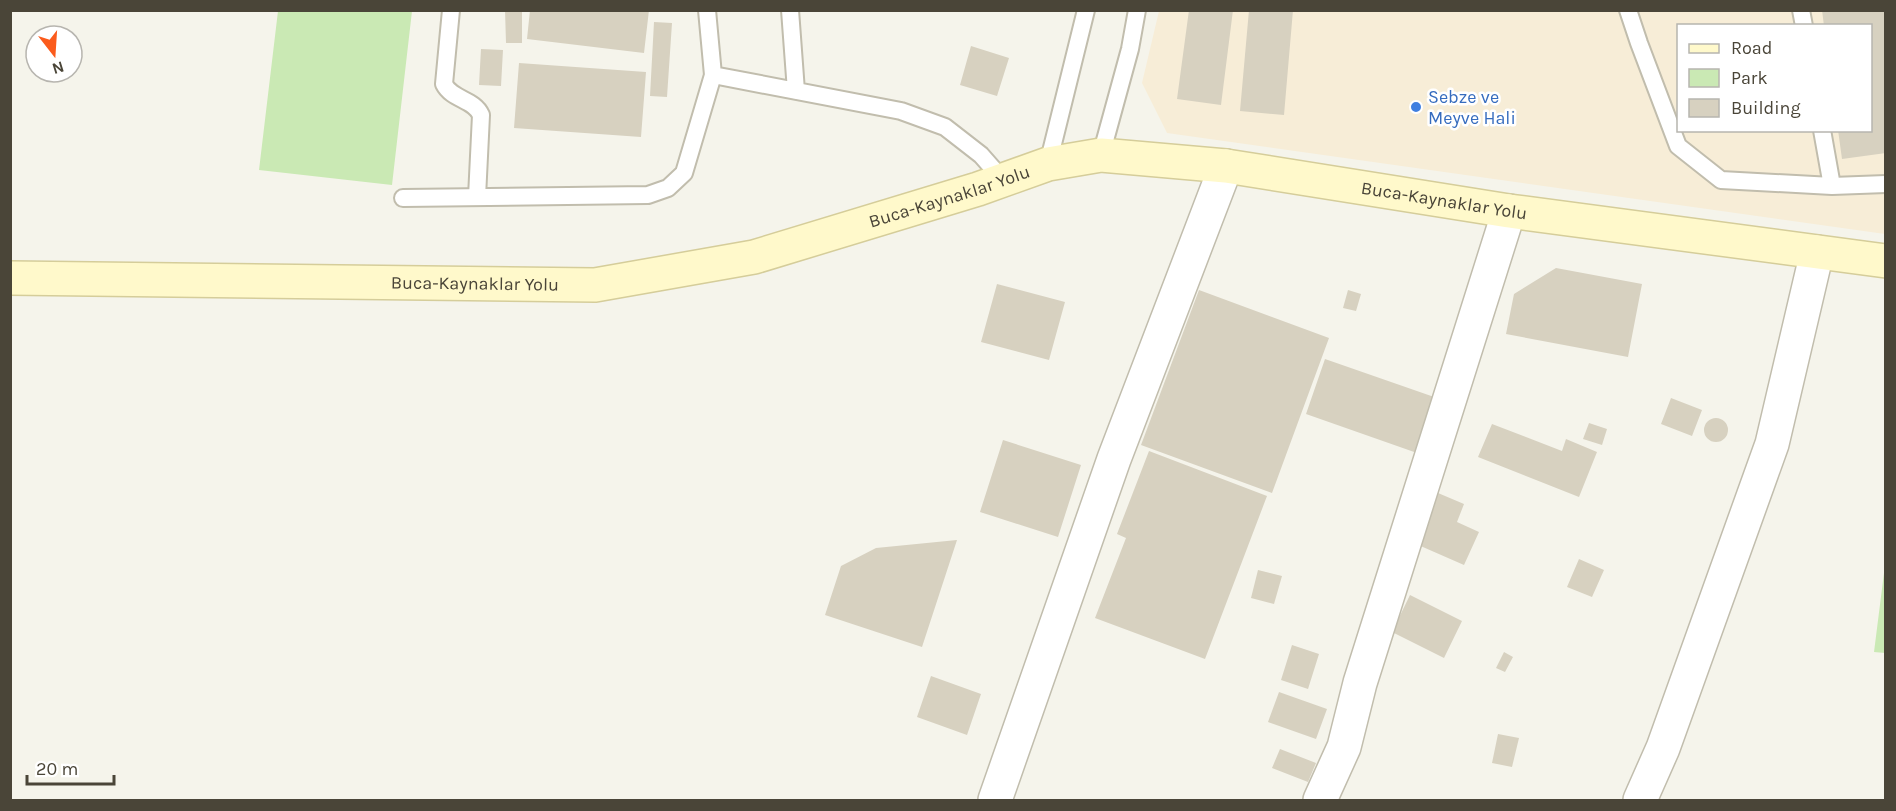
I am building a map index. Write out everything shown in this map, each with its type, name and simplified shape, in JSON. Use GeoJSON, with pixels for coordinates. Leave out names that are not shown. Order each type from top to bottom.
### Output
{"type":"FeatureCollection","features":[{"type":"Feature","properties":{"kind":"street","name":"Buca-Kaynaklar Yolu"},"geometry":{"type":"LineString","coordinates":[[10,278],[595,285],[754,257],[1048,164],[1101,155],[1226,166],[1509,211],[1886,261]]}},
{"type":"Feature","properties":{"kind":"street"},"geometry":{"type":"LineString","coordinates":[[995,801],[1114,459],[1226,166]]}},
{"type":"Feature","properties":{"kind":"street"},"geometry":{"type":"LineString","coordinates":[[1320,801],[1344,747],[1360,683],[1509,211]]}},
{"type":"Feature","properties":{"kind":"street"},"geometry":{"type":"LineString","coordinates":[[1640,801],[1663,748],[1772,444],[1816,252]]}},
{"type":"Feature","properties":{"kind":"lane"},"geometry":{"type":"LineString","coordinates":[[450,10],[444,84],[450,93],[474,106],[481,115],[477,197]]}},
{"type":"Feature","properties":{"kind":"lane"},"geometry":{"type":"LineString","coordinates":[[403,198],[648,195],[668,188],[684,173],[713,75],[707,10]]}},
{"type":"Feature","properties":{"kind":"lane"},"geometry":{"type":"LineString","coordinates":[[790,10],[796,91]]}},
{"type":"Feature","properties":{"kind":"lane"},"geometry":{"type":"LineString","coordinates":[[1048,164],[1086,10]]}},
{"type":"Feature","properties":{"kind":"lane"},"geometry":{"type":"LineString","coordinates":[[1101,155],[1130,49],[1137,10]]}},
{"type":"Feature","properties":{"kind":"lane"},"geometry":{"type":"LineString","coordinates":[[1628,10],[1678,146],[1721,180],[1832,186],[1886,184]]}},
{"type":"Feature","properties":{"kind":"lane"},"geometry":{"type":"LineString","coordinates":[[713,75],[901,111],[945,127],[981,155],[1003,180]]}},
{"type":"Feature","properties":{"kind":"lane"},"geometry":{"type":"LineString","coordinates":[[1822,132],[1832,186]]}},
{"type":"Feature","properties":{"kind":"shaded area","name":"Sebze ve Meyve Hali"},"geometry":{"type":"Polygon","coordinates":[[[1159,11],[1885,11],[1885,234],[1167,133],[1142,83],[1159,11]]]}},
{"type":"Feature","properties":{"kind":"green space"},"geometry":{"type":"Polygon","coordinates":[[[278,11],[412,11],[392,185],[259,170],[278,11]]]}},
{"type":"Feature","properties":{"kind":"green space"},"geometry":{"type":"Polygon","coordinates":[[[1885,565],[1886,653],[1874,652],[1885,565]]]}},
{"type":"Feature","properties":{"kind":"building"},"geometry":{"type":"Polygon","coordinates":[[[505,10],[522,10],[522,43],[506,43],[505,10]]]}},
{"type":"Feature","properties":{"kind":"building"},"geometry":{"type":"Polygon","coordinates":[[[530,10],[649,10],[644,53],[527,39],[530,10]]]}},
{"type":"Feature","properties":{"kind":"building"},"geometry":{"type":"Polygon","coordinates":[[[1189,10],[1233,10],[1221,105],[1177,99],[1189,10]]]}},
{"type":"Feature","properties":{"kind":"building"},"geometry":{"type":"Polygon","coordinates":[[[1249,10],[1293,10],[1284,115],[1240,111],[1249,10]]]}},
{"type":"Feature","properties":{"kind":"building"},"geometry":{"type":"Polygon","coordinates":[[[1822,10],[1886,10],[1886,153],[1842,159],[1838,132],[1872,132],[1872,24],[1824,24],[1822,10]]]}},
{"type":"Feature","properties":{"kind":"building"},"geometry":{"type":"Polygon","coordinates":[[[654,22],[672,23],[667,97],[650,96],[654,22]]]}},
{"type":"Feature","properties":{"kind":"building"},"geometry":{"type":"Polygon","coordinates":[[[971,46],[1009,58],[997,96],[960,85],[971,46]]]}},
{"type":"Feature","properties":{"kind":"building"},"geometry":{"type":"Polygon","coordinates":[[[481,49],[503,50],[501,86],[479,85],[481,49]]]}},
{"type":"Feature","properties":{"kind":"building"},"geometry":{"type":"Polygon","coordinates":[[[519,63],[646,72],[641,137],[514,128],[519,63]]]}},
{"type":"Feature","properties":{"kind":"building"},"geometry":{"type":"Polygon","coordinates":[[[1556,268],[1642,284],[1628,357],[1506,334],[1514,294],[1556,268]]]}},
{"type":"Feature","properties":{"kind":"building"},"geometry":{"type":"Polygon","coordinates":[[[997,284],[1065,302],[1049,360],[981,342],[997,284]]]}},
{"type":"Feature","properties":{"kind":"building"},"geometry":{"type":"Polygon","coordinates":[[[1199,290],[1329,338],[1272,493],[1141,445],[1199,290]]]}},
{"type":"Feature","properties":{"kind":"building"},"geometry":{"type":"Polygon","coordinates":[[[1348,290],[1361,294],[1356,311],[1343,308],[1348,290]]]}},
{"type":"Feature","properties":{"kind":"building"},"geometry":{"type":"Polygon","coordinates":[[[1325,359],[1437,398],[1417,453],[1306,414],[1325,359]]]}},
{"type":"Feature","properties":{"kind":"building"},"geometry":{"type":"Polygon","coordinates":[[[1671,398],[1702,410],[1692,436],[1661,424],[1671,398]]]}},
{"type":"Feature","properties":{"kind":"building"},"geometry":{"type":"Polygon","coordinates":[[[1716,418],[1725,421],[1728,430],[1725,439],[1716,442],[1707,439],[1704,430],[1707,421],[1716,418]]]}},
{"type":"Feature","properties":{"kind":"building"},"geometry":{"type":"Polygon","coordinates":[[[1589,423],[1607,429],[1602,445],[1583,439],[1589,423]]]}},
{"type":"Feature","properties":{"kind":"building"},"geometry":{"type":"Polygon","coordinates":[[[1492,424],[1562,451],[1566,439],[1597,452],[1579,497],[1478,457],[1492,424]]]}},
{"type":"Feature","properties":{"kind":"building"},"geometry":{"type":"Polygon","coordinates":[[[1003,440],[1081,465],[1058,537],[980,512],[1003,440]]]}},
{"type":"Feature","properties":{"kind":"building"},"geometry":{"type":"Polygon","coordinates":[[[1149,451],[1267,496],[1205,659],[1095,618],[1126,538],[1117,534],[1149,451]]]}},
{"type":"Feature","properties":{"kind":"building"},"geometry":{"type":"Polygon","coordinates":[[[1438,493],[1464,504],[1457,522],[1479,532],[1464,565],[1416,544],[1438,493]]]}},
{"type":"Feature","properties":{"kind":"building"},"geometry":{"type":"Polygon","coordinates":[[[957,540],[922,647],[825,615],[841,566],[876,548],[957,540]]]}},
{"type":"Feature","properties":{"kind":"building"},"geometry":{"type":"Polygon","coordinates":[[[1579,559],[1604,570],[1592,597],[1567,587],[1579,559]]]}},
{"type":"Feature","properties":{"kind":"building"},"geometry":{"type":"Polygon","coordinates":[[[1258,570],[1282,576],[1274,604],[1251,598],[1258,570]]]}},
{"type":"Feature","properties":{"kind":"building"},"geometry":{"type":"Polygon","coordinates":[[[1410,595],[1462,621],[1444,658],[1392,632],[1410,595]]]}},
{"type":"Feature","properties":{"kind":"building"},"geometry":{"type":"Polygon","coordinates":[[[1292,645],[1319,654],[1308,689],[1281,680],[1292,645]]]}},
{"type":"Feature","properties":{"kind":"building"},"geometry":{"type":"Polygon","coordinates":[[[1504,652],[1513,657],[1505,672],[1496,668],[1504,652]]]}},
{"type":"Feature","properties":{"kind":"building"},"geometry":{"type":"Polygon","coordinates":[[[931,676],[981,694],[967,735],[917,717],[931,676]]]}},
{"type":"Feature","properties":{"kind":"building"},"geometry":{"type":"Polygon","coordinates":[[[1279,692],[1327,709],[1316,739],[1268,722],[1279,692]]]}},
{"type":"Feature","properties":{"kind":"building"},"geometry":{"type":"Polygon","coordinates":[[[1498,734],[1519,738],[1512,767],[1492,763],[1498,734]]]}},
{"type":"Feature","properties":{"kind":"building"},"geometry":{"type":"Polygon","coordinates":[[[1280,749],[1316,763],[1308,782],[1272,768],[1280,749]]]}},
{"type":"Feature","properties":{"kind":"place","name":"Sebze ve Meyve Hali"},"geometry":{"type":"Point","coordinates":[1416,107]}}]}
